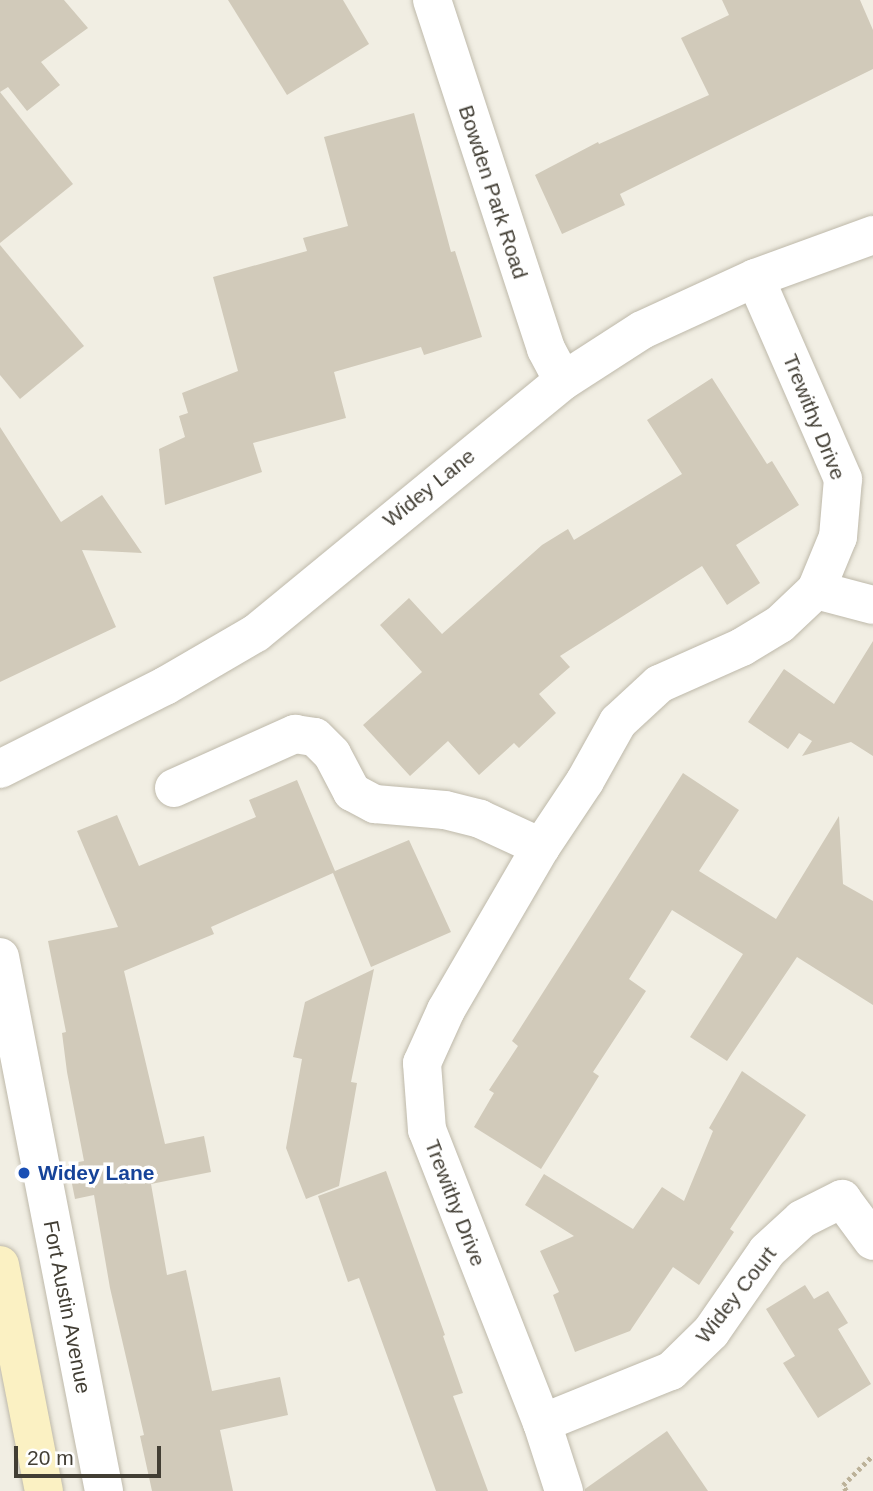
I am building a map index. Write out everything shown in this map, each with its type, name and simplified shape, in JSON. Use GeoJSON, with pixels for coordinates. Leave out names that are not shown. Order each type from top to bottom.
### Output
{"type":"FeatureCollection","features":[{"type":"Feature","properties":{"kind":"main road"},"geometry":{"type":"LineString","coordinates":[[0,1265],[44,1491]]}},
{"type":"Feature","properties":{"kind":"street","name":"Bowden Park Road"},"geometry":{"type":"LineString","coordinates":[[432,0],[546,349],[563,381]]}},
{"type":"Feature","properties":{"kind":"street","name":"Widey Lane"},"geometry":{"type":"LineString","coordinates":[[0,769],[165,685],[256,633],[563,381],[642,330],[755,278],[873,235]]}},
{"type":"Feature","properties":{"kind":"street","name":"Trewithy Drive"},"geometry":{"type":"LineString","coordinates":[[564,1491],[542,1423],[427,1130],[422,1063],[446,1010],[618,722],[659,684],[742,647],[780,624],[816,590],[838,537],[843,479],[755,278]]}},
{"type":"Feature","properties":{"kind":"street"},"geometry":{"type":"LineString","coordinates":[[816,590],[873,605]]}},
{"type":"Feature","properties":{"kind":"street"},"geometry":{"type":"LineString","coordinates":[[174,788],[295,734],[315,737],[332,754],[352,792],[376,804],[445,810],[480,818],[541,847]]}},
{"type":"Feature","properties":{"kind":"street","name":"Fort Austin Avenue"},"geometry":{"type":"LineString","coordinates":[[0,957],[104,1491]]}},
{"type":"Feature","properties":{"kind":"street","name":"Widey Court"},"geometry":{"type":"LineString","coordinates":[[542,1423],[671,1371],[711,1332],[767,1251],[802,1219],[842,1199],[873,1241]]}},
{"type":"Feature","properties":{"kind":"path"},"geometry":{"type":"LineString","coordinates":[[846,1491],[843,1485],[873,1455]]}},
{"type":"Feature","properties":{"kind":"building"},"geometry":{"type":"Polygon","coordinates":[[[0,0],[64,0],[88,28],[41,62],[60,85],[27,111],[8,87],[0,92],[0,0]]]}},
{"type":"Feature","properties":{"kind":"building"},"geometry":{"type":"Polygon","coordinates":[[[228,0],[343,0],[369,44],[287,95],[228,0]]]}},
{"type":"Feature","properties":{"kind":"building"},"geometry":{"type":"Polygon","coordinates":[[[722,0],[860,0],[873,30],[873,69],[620,194],[625,205],[562,234],[535,175],[598,142],[599,144],[709,95],[681,38],[729,15],[722,0]]]}},
{"type":"Feature","properties":{"kind":"building"},"geometry":{"type":"Polygon","coordinates":[[[0,92],[73,184],[0,243],[0,92]]]}},
{"type":"Feature","properties":{"kind":"building"},"geometry":{"type":"Polygon","coordinates":[[[414,113],[451,252],[455,251],[482,337],[424,355],[421,347],[334,372],[346,418],[253,443],[262,472],[165,505],[159,449],[185,437],[179,416],[188,413],[182,393],[238,371],[213,277],[307,251],[303,238],[348,226],[324,137],[414,113]]]}},
{"type":"Feature","properties":{"kind":"building"},"geometry":{"type":"Polygon","coordinates":[[[0,245],[84,346],[20,399],[0,375],[0,245]]]}},
{"type":"Feature","properties":{"kind":"building"},"geometry":{"type":"Polygon","coordinates":[[[712,378],[767,464],[772,461],[799,505],[736,545],[760,583],[727,605],[702,566],[560,656],[570,667],[539,694],[556,713],[519,748],[514,743],[479,775],[448,741],[410,776],[363,725],[422,672],[380,625],[409,598],[442,634],[542,545],[568,529],[574,540],[682,474],[647,420],[712,378]]]}},
{"type":"Feature","properties":{"kind":"building"},"geometry":{"type":"Polygon","coordinates":[[[0,427],[61,522],[102,495],[142,553],[82,550],[116,627],[0,682],[0,427]]]}},
{"type":"Feature","properties":{"kind":"building"},"geometry":{"type":"Polygon","coordinates":[[[873,641],[873,756],[851,742],[802,756],[812,741],[799,733],[788,749],[748,722],[784,669],[834,704],[873,641]]]}},
{"type":"Feature","properties":{"kind":"building"},"geometry":{"type":"Polygon","coordinates":[[[683,773],[739,810],[699,871],[776,919],[839,816],[843,884],[873,901],[873,1005],[797,957],[727,1061],[690,1037],[743,954],[672,910],[629,979],[646,991],[593,1072],[599,1076],[541,1169],[474,1127],[494,1093],[489,1090],[518,1046],[512,1041],[683,773]]]}},
{"type":"Feature","properties":{"kind":"building"},"geometry":{"type":"Polygon","coordinates":[[[297,780],[335,871],[409,840],[451,932],[371,967],[333,873],[211,927],[214,934],[124,971],[165,1144],[204,1136],[211,1172],[151,1184],[167,1275],[186,1270],[212,1391],[280,1377],[288,1415],[220,1430],[233,1491],[152,1491],[140,1436],[144,1435],[110,1288],[94,1195],[75,1199],[68,1164],[84,1161],[67,1072],[62,1033],[66,1032],[48,941],[118,927],[77,831],[117,815],[139,866],[256,817],[249,800],[297,780]]]}},
{"type":"Feature","properties":{"kind":"building"},"geometry":{"type":"Polygon","coordinates":[[[374,969],[351,1082],[357,1083],[339,1186],[306,1199],[286,1148],[302,1059],[293,1057],[305,1002],[374,969]]]}},
{"type":"Feature","properties":{"kind":"building"},"geometry":{"type":"Polygon","coordinates":[[[742,1071],[806,1115],[730,1229],[734,1232],[699,1285],[673,1267],[630,1331],[575,1352],[553,1295],[559,1292],[540,1251],[574,1236],[525,1205],[544,1174],[633,1229],[662,1187],[684,1201],[713,1131],[709,1128],[742,1071]]]}},
{"type":"Feature","properties":{"kind":"building"},"geometry":{"type":"Polygon","coordinates":[[[386,1171],[445,1335],[443,1336],[463,1393],[453,1396],[488,1491],[436,1491],[359,1278],[348,1282],[318,1196],[386,1171]]]}},
{"type":"Feature","properties":{"kind":"building"},"geometry":{"type":"Polygon","coordinates":[[[805,1285],[814,1299],[828,1291],[848,1323],[838,1329],[871,1384],[818,1418],[783,1363],[795,1356],[766,1309],[805,1285]]]}},
{"type":"Feature","properties":{"kind":"building"},"geometry":{"type":"Polygon","coordinates":[[[667,1431],[708,1491],[585,1491],[585,1489],[667,1431]]]}},
{"type":"Feature","properties":{"kind":"place","name":"Widey Lane"},"geometry":{"type":"Point","coordinates":[24,1173]}}]}
